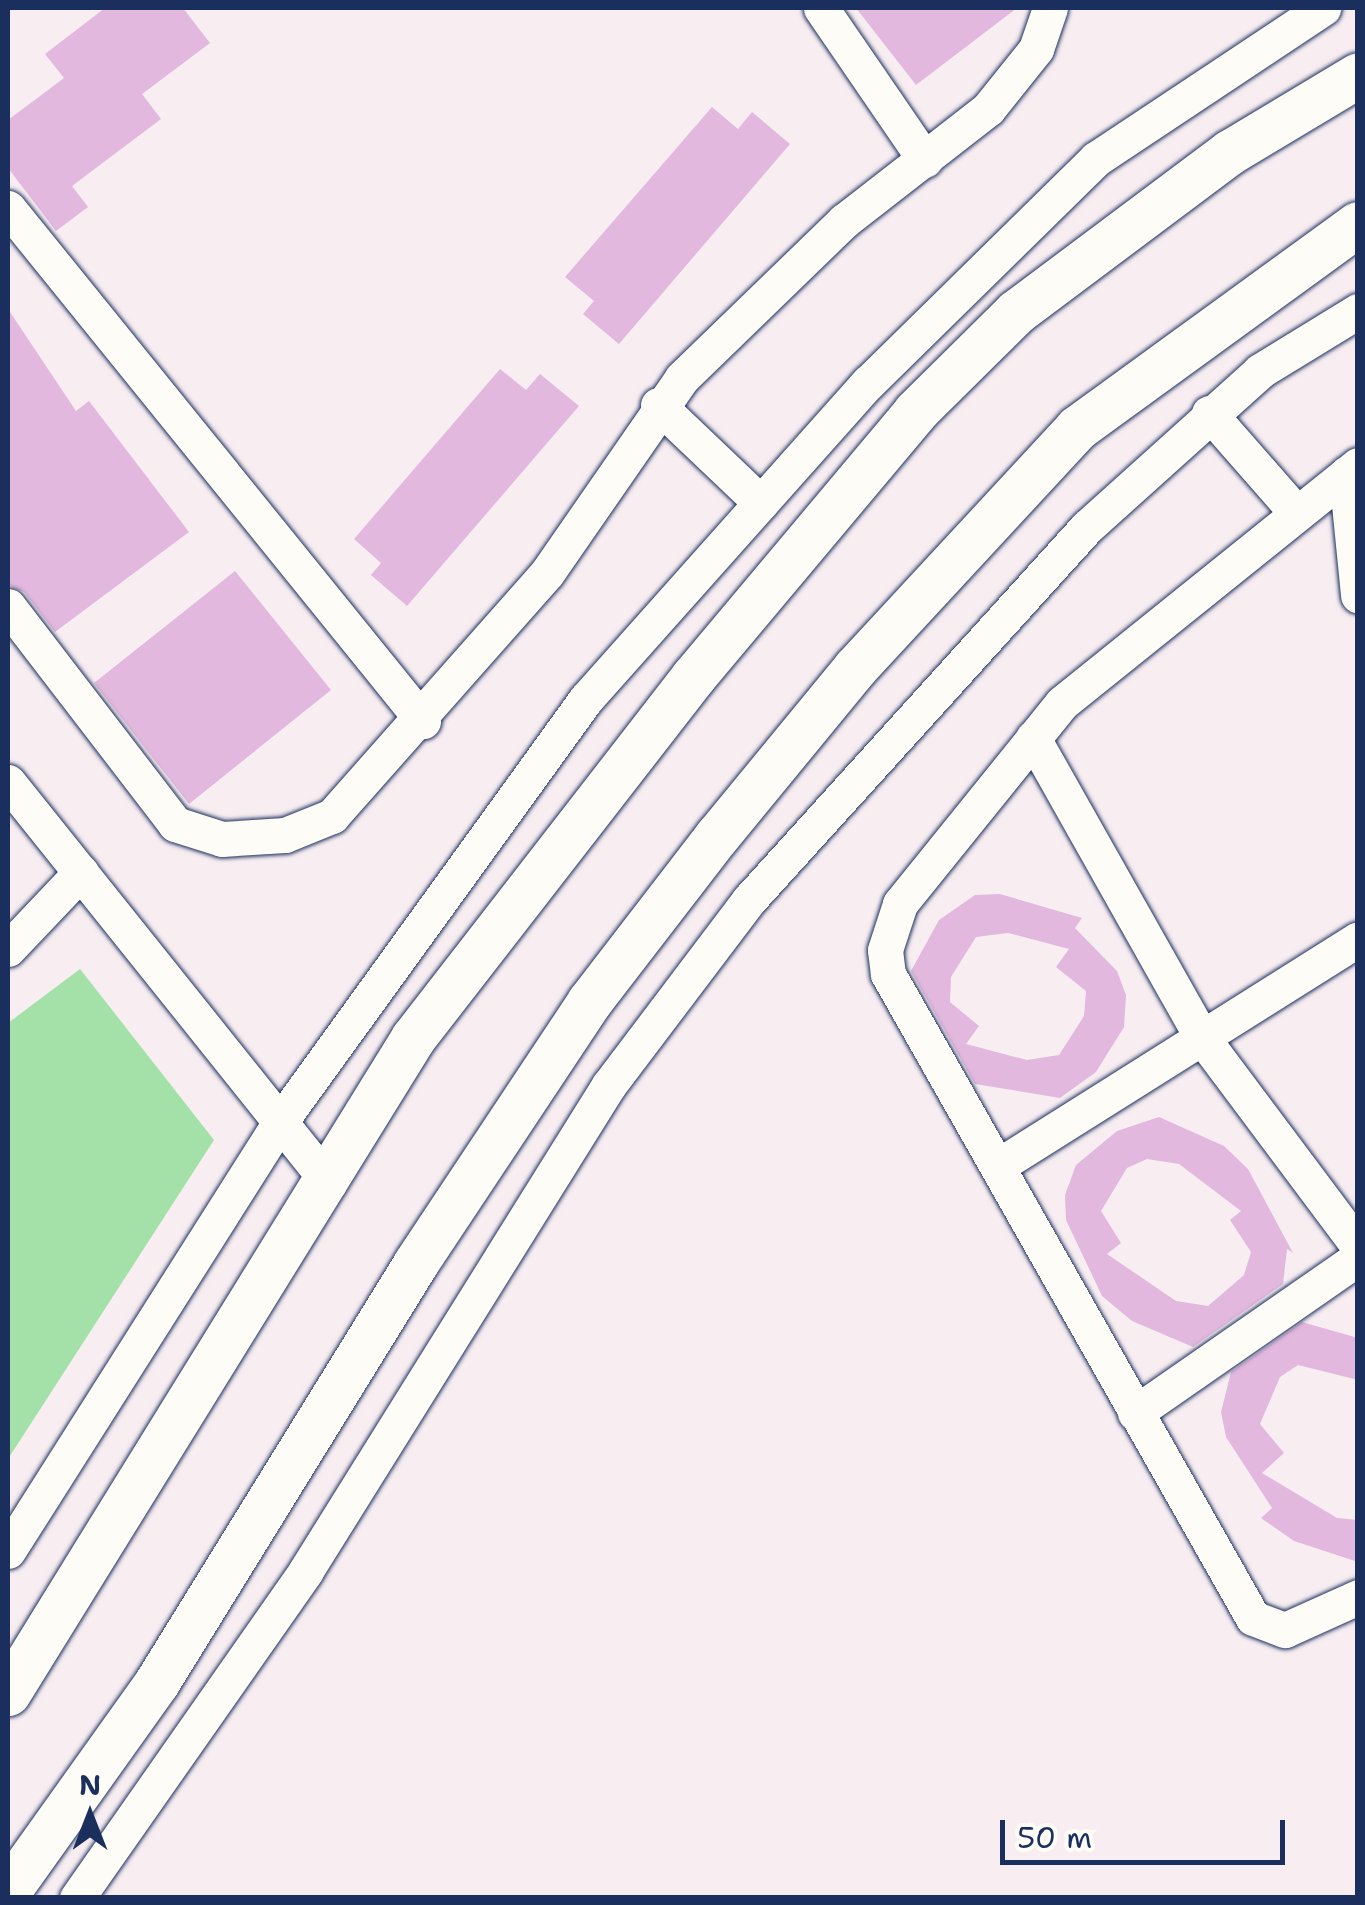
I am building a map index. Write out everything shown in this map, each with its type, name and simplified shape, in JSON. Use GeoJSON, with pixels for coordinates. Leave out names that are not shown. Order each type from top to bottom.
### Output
{"type":"FeatureCollection","features":[{"type":"Feature","properties":{"kind":"street"},"geometry":{"type":"LineString","coordinates":[[820,8],[925,160]]}},
{"type":"Feature","properties":{"kind":"street"},"geometry":{"type":"LineString","coordinates":[[8,606],[175,824],[222,839],[310,828],[355,800],[557,560],[658,405],[844,220],[988,109],[1036,49],[1050,8]]}},
{"type":"Feature","properties":{"kind":"street"},"geometry":{"type":"LineString","coordinates":[[8,1550],[280,1122],[586,699],[868,383],[1096,159],[1323,8]]}},
{"type":"Feature","properties":{"kind":"street"},"geometry":{"type":"LineString","coordinates":[[8,1692],[329,1182],[413,1038],[540,868],[915,412],[1032,300],[1230,152],[1358,75]]}},
{"type":"Feature","properties":{"kind":"street"},"geometry":{"type":"LineString","coordinates":[[8,208],[423,722]]}},
{"type":"Feature","properties":{"kind":"street"},"geometry":{"type":"LineString","coordinates":[[8,1892],[157,1682],[415,1264],[589,1002],[717,836],[855,668],[1076,428],[1358,224]]}},
{"type":"Feature","properties":{"kind":"street"},"geometry":{"type":"LineString","coordinates":[[77,1898],[306,1572],[609,1085],[749,900],[931,691],[1210,413],[1358,311]]}},
{"type":"Feature","properties":{"kind":"street"},"geometry":{"type":"LineString","coordinates":[[658,405],[762,503]]}},
{"type":"Feature","properties":{"kind":"street"},"geometry":{"type":"LineString","coordinates":[[1210,413],[1294,510]]}},
{"type":"Feature","properties":{"kind":"street"},"geometry":{"type":"LineString","coordinates":[[1352,469],[1294,510],[1062,703],[900,904],[885,950],[888,974],[1001,1164],[1135,1413],[1252,1618],[1286,1630],[1358,1597]]}},
{"type":"Feature","properties":{"kind":"street"},"geometry":{"type":"LineString","coordinates":[[1352,469],[1358,595]]}},
{"type":"Feature","properties":{"kind":"street"},"geometry":{"type":"LineString","coordinates":[[1033,738],[1201,1036],[1358,1246]]}},
{"type":"Feature","properties":{"kind":"street"},"geometry":{"type":"LineString","coordinates":[[8,782],[329,1182]]}},
{"type":"Feature","properties":{"kind":"street"},"geometry":{"type":"LineString","coordinates":[[8,950],[81,872]]}},
{"type":"Feature","properties":{"kind":"street"},"geometry":{"type":"LineString","coordinates":[[1001,1164],[1358,939]]}},
{"type":"Feature","properties":{"kind":"street"},"geometry":{"type":"LineString","coordinates":[[1135,1413],[1358,1258]]}},
{"type":"Feature","properties":{"kind":"green space"},"geometry":{"type":"Polygon","coordinates":[[[80,969],[214,1140],[8,1459],[8,1023],[80,969]]]}},
{"type":"Feature","properties":{"kind":"building"},"geometry":{"type":"Polygon","coordinates":[[[105,8],[183,8],[210,43],[142,94],[161,119],[72,186],[88,207],[56,231],[8,168],[8,120],[64,78],[45,54],[105,8]]]}},
{"type":"Feature","properties":{"kind":"building"},"geometry":{"type":"Polygon","coordinates":[[[856,8],[1017,8],[916,85],[856,8]]]}},
{"type":"Feature","properties":{"kind":"building"},"geometry":{"type":"Polygon","coordinates":[[[712,107],[738,129],[752,112],[790,144],[619,344],[583,314],[594,301],[565,277],[712,107]]]}},
{"type":"Feature","properties":{"kind":"building"},"geometry":{"type":"Polygon","coordinates":[[[8,309],[76,411],[89,401],[189,532],[55,632],[24,592],[8,585],[8,309]]]}},
{"type":"Feature","properties":{"kind":"building"},"geometry":{"type":"Polygon","coordinates":[[[500,369],[526,390],[540,374],[579,406],[407,606],[371,575],[381,563],[354,539],[500,369]]]}},
{"type":"Feature","properties":{"kind":"building"},"geometry":{"type":"Polygon","coordinates":[[[235,571],[331,690],[189,804],[94,683],[235,571]]]}},
{"type":"Feature","properties":{"kind":"building"},"geometry":{"type":"Polygon","coordinates":[[[1000,894],[1082,918],[1075,928],[1117,971],[1126,995],[1124,1027],[1096,1072],[1060,1098],[975,1084],[911,971],[939,920],[975,895],[1000,894]],[[1008,933],[976,937],[951,977],[950,1002],[979,1026],[966,1044],[1027,1060],[1059,1055],[1084,1016],[1086,991],[1056,967],[1069,949],[1008,933]]]}},
{"type":"Feature","properties":{"kind":"building"},"geometry":{"type":"Polygon","coordinates":[[[1159,1117],[1224,1146],[1248,1169],[1293,1253],[1287,1249],[1283,1284],[1193,1347],[1132,1321],[1102,1296],[1066,1220],[1065,1195],[1076,1165],[1117,1131],[1159,1117]],[[1147,1159],[1127,1168],[1101,1211],[1121,1243],[1107,1254],[1176,1301],[1208,1306],[1244,1275],[1251,1252],[1230,1220],[1241,1211],[1179,1164],[1147,1159]]]}},
{"type":"Feature","properties":{"kind":"building"},"geometry":{"type":"Polygon","coordinates":[[[1302,1322],[1358,1338],[1358,1380],[1298,1365],[1280,1377],[1260,1424],[1284,1453],[1262,1473],[1337,1518],[1358,1520],[1358,1562],[1294,1541],[1261,1518],[1272,1508],[1226,1437],[1221,1412],[1231,1372],[1302,1322]]]}}]}
